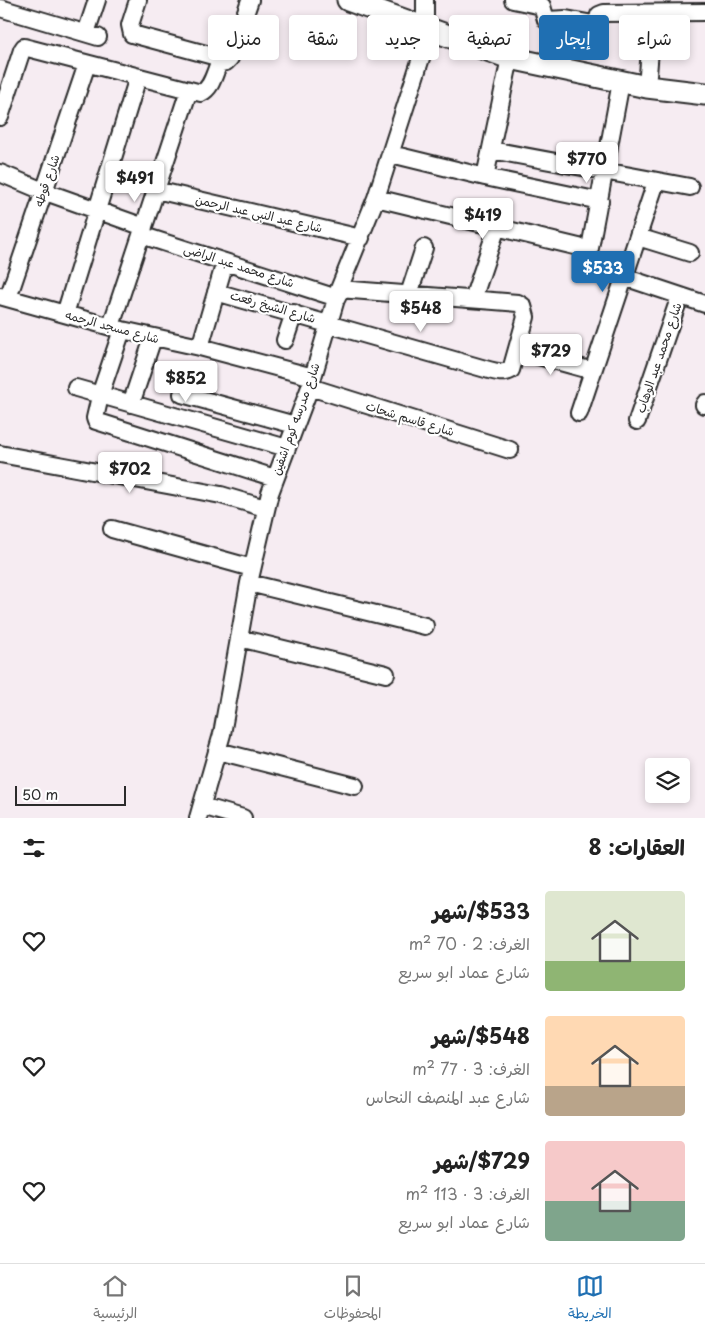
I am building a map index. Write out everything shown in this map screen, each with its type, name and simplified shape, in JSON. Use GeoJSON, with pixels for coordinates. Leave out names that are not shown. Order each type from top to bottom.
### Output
{"type":"FeatureCollection","features":[{"type":"Feature","properties":{"kind":"main road"},"geometry":{"type":"LineString","coordinates":[[361,2],[393,15]]}},
{"type":"Feature","properties":{"kind":"main road"},"geometry":{"type":"LineString","coordinates":[[520,60],[647,87],[705,94]]}},
{"type":"Feature","properties":{"kind":"street"},"geometry":{"type":"LineString","coordinates":[[0,8],[23,7],[92,35],[97,0]]}},
{"type":"Feature","properties":{"kind":"street"},"geometry":{"type":"LineString","coordinates":[[138,0],[130,25],[130,30],[136,36],[208,55]]}},
{"type":"Feature","properties":{"kind":"street"},"geometry":{"type":"LineString","coordinates":[[244,15],[250,0]]}},
{"type":"Feature","properties":{"kind":"street","name":"شارع مدرسه كوم اشفين"},"geometry":{"type":"LineString","coordinates":[[425,0],[426,15]]}},
{"type":"Feature","properties":{"kind":"street"},"geometry":{"type":"LineString","coordinates":[[513,0],[546,3]]}},
{"type":"Feature","properties":{"kind":"street"},"geometry":{"type":"LineString","coordinates":[[601,15],[645,9],[705,12]]}},
{"type":"Feature","properties":{"kind":"street"},"geometry":{"type":"LineString","coordinates":[[645,9],[647,87]]}},
{"type":"Feature","properties":{"kind":"street"},"geometry":{"type":"LineString","coordinates":[[0,117],[22,50],[26,48],[195,92],[209,87],[218,63],[228,60]]}},
{"type":"Feature","properties":{"kind":"street","name":"شارع مدرسه كوم اشفين"},"geometry":{"type":"LineString","coordinates":[[200,812],[218,751],[265,508],[311,382],[338,293],[376,198],[418,60]]}},
{"type":"Feature","properties":{"kind":"street"},"geometry":{"type":"LineString","coordinates":[[485,177],[510,60]]}},
{"type":"Feature","properties":{"kind":"street"},"geometry":{"type":"LineString","coordinates":[[553,67],[554,60]]}},
{"type":"Feature","properties":{"kind":"street","name":"شارع قوطه"},"geometry":{"type":"LineString","coordinates":[[4,297],[87,64]]}},
{"type":"Feature","properties":{"kind":"street"},"geometry":{"type":"LineString","coordinates":[[65,314],[138,77]]}},
{"type":"Feature","properties":{"kind":"street"},"geometry":{"type":"LineString","coordinates":[[376,198],[587,249],[590,248],[622,82]]}},
{"type":"Feature","properties":{"kind":"street"},"geometry":{"type":"LineString","coordinates":[[195,92],[156,190],[142,231],[116,328],[95,418],[99,423],[275,478]]}},
{"type":"Feature","properties":{"kind":"street"},"geometry":{"type":"LineString","coordinates":[[490,150],[690,187]]}},
{"type":"Feature","properties":{"kind":"street"},"geometry":{"type":"LineString","coordinates":[[390,154],[485,177],[600,201]]}},
{"type":"Feature","properties":{"kind":"street","name":"شارع محمد عبد الراضى"},"geometry":{"type":"LineString","coordinates":[[0,173],[97,210],[142,231],[225,262],[338,293],[409,294],[518,303],[523,306],[526,317],[517,350]]}},
{"type":"Feature","properties":{"kind":"street"},"geometry":{"type":"LineString","coordinates":[[579,413],[656,182]]}},
{"type":"Feature","properties":{"kind":"street","name":"شارع عبد النبى عبد الرحمن"},"geometry":{"type":"LineString","coordinates":[[156,190],[361,238]]}},
{"type":"Feature","properties":{"kind":"street"},"geometry":{"type":"LineString","coordinates":[[473,299],[496,227]]}},
{"type":"Feature","properties":{"kind":"street"},"geometry":{"type":"LineString","coordinates":[[638,237],[690,254]]}},
{"type":"Feature","properties":{"kind":"street"},"geometry":{"type":"LineString","coordinates":[[409,294],[424,248]]}},
{"type":"Feature","properties":{"kind":"street"},"geometry":{"type":"LineString","coordinates":[[200,347],[225,262]]}},
{"type":"Feature","properties":{"kind":"street"},"geometry":{"type":"LineString","coordinates":[[624,277],[705,304]]}},
{"type":"Feature","properties":{"kind":"street","name":"شارع الشيخ رفعت"},"geometry":{"type":"LineString","coordinates":[[216,292],[501,372],[511,370],[517,350]]}},
{"type":"Feature","properties":{"kind":"street","name":"شارع محمد عبد الوهاب"},"geometry":{"type":"LineString","coordinates":[[637,421],[680,296]]}},
{"type":"Feature","properties":{"kind":"street","name":"شارع مسجد الرحمه"},"geometry":{"type":"LineString","coordinates":[[4,297],[153,338],[200,347],[311,382]]}},
{"type":"Feature","properties":{"kind":"street"},"geometry":{"type":"LineString","coordinates":[[285,340],[294,314]]}},
{"type":"Feature","properties":{"kind":"street"},"geometry":{"type":"LineString","coordinates":[[131,404],[153,338]]}},
{"type":"Feature","properties":{"kind":"street"},"geometry":{"type":"LineString","coordinates":[[517,350],[593,371]]}},
{"type":"Feature","properties":{"kind":"street","name":"شارع قاسم شحات"},"geometry":{"type":"LineString","coordinates":[[311,382],[510,450]]}},
{"type":"Feature","properties":{"kind":"street"},"geometry":{"type":"LineString","coordinates":[[76,388],[287,448]]}},
{"type":"Feature","properties":{"kind":"street"},"geometry":{"type":"LineString","coordinates":[[182,394],[296,425]]}},
{"type":"Feature","properties":{"kind":"street"},"geometry":{"type":"LineString","coordinates":[[0,454],[221,495],[265,508]]}},
{"type":"Feature","properties":{"kind":"street"},"geometry":{"type":"LineString","coordinates":[[112,529],[251,575],[425,626]]}},
{"type":"Feature","properties":{"kind":"street"},"geometry":{"type":"LineString","coordinates":[[240,638],[386,674]]}},
{"type":"Feature","properties":{"kind":"street"},"geometry":{"type":"LineString","coordinates":[[218,751],[355,786]]}},
{"type":"Feature","properties":{"kind":"street"},"geometry":{"type":"LineString","coordinates":[[200,812],[243,818]]}}]}
